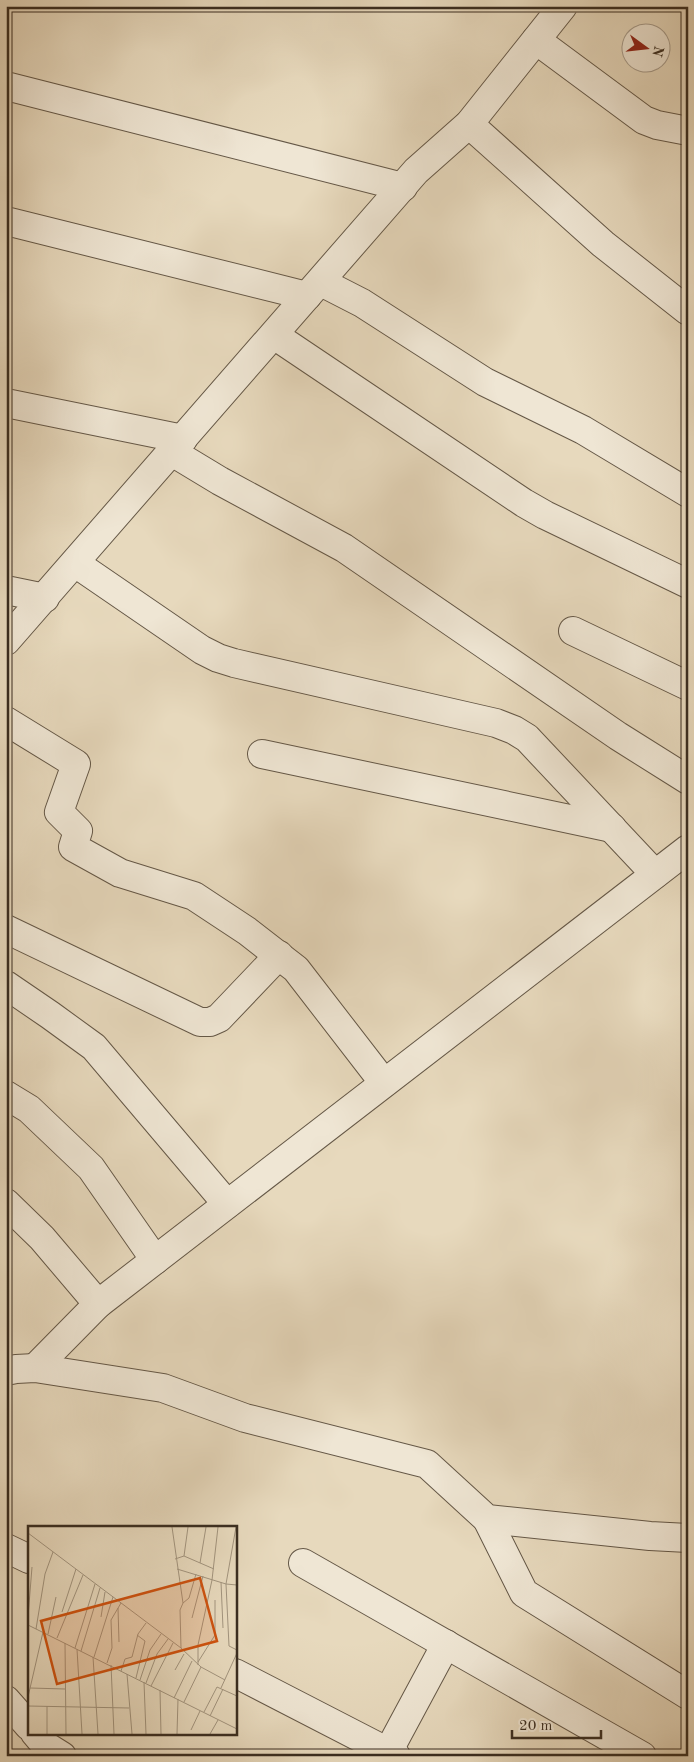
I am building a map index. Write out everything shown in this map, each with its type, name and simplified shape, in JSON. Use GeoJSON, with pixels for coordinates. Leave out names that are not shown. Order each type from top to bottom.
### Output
{"type":"FeatureCollection","features":[{"type":"Feature","properties":{"kind":"street"},"geometry":{"type":"LineString","coordinates":[[6,641],[416,171],[469,124],[563,6]]}},
{"type":"Feature","properties":{"kind":"street"},"geometry":{"type":"LineString","coordinates":[[536,40],[644,120],[657,125],[688,130]]}},
{"type":"Feature","properties":{"kind":"street"},"geometry":{"type":"LineString","coordinates":[[6,86],[403,187]]}},
{"type":"Feature","properties":{"kind":"street"},"geometry":{"type":"LineString","coordinates":[[469,124],[603,244],[688,311]]}},
{"type":"Feature","properties":{"kind":"street"},"geometry":{"type":"LineString","coordinates":[[6,221],[314,289],[362,303],[485,382],[583,430],[688,493]]}},
{"type":"Feature","properties":{"kind":"street"},"geometry":{"type":"LineString","coordinates":[[274,334],[524,503],[688,584]]}},
{"type":"Feature","properties":{"kind":"street"},"geometry":{"type":"LineString","coordinates":[[6,403],[178,445],[220,481],[344,548],[618,736],[688,780]]}},
{"type":"Feature","properties":{"kind":"street"},"geometry":{"type":"LineString","coordinates":[[75,563],[202,650],[218,658],[234,664],[496,723],[514,730],[527,738],[655,874]]}},
{"type":"Feature","properties":{"kind":"street"},"geometry":{"type":"LineString","coordinates":[[6,590],[45,598]]}},
{"type":"Feature","properties":{"kind":"street"},"geometry":{"type":"LineString","coordinates":[[572,631],[688,686]]}},
{"type":"Feature","properties":{"kind":"street"},"geometry":{"type":"LineString","coordinates":[[6,722],[76,764],[59,812],[78,831],[73,847],[120,873],[194,896],[247,931],[296,969],[384,1083]]}},
{"type":"Feature","properties":{"kind":"street"},"geometry":{"type":"LineString","coordinates":[[262,754],[612,828]]}},
{"type":"Feature","properties":{"kind":"street"},"geometry":{"type":"LineString","coordinates":[[35,1368],[98,1304],[688,849]]}},
{"type":"Feature","properties":{"kind":"street"},"geometry":{"type":"LineString","coordinates":[[6,929],[200,1022],[210,1022],[219,1018],[279,956]]}},
{"type":"Feature","properties":{"kind":"street"},"geometry":{"type":"LineString","coordinates":[[6,985],[94,1047],[227,1204]]}},
{"type":"Feature","properties":{"kind":"street"},"geometry":{"type":"LineString","coordinates":[[6,1095],[29,1109],[91,1168],[155,1260]]}},
{"type":"Feature","properties":{"kind":"street"},"geometry":{"type":"LineString","coordinates":[[6,1203],[42,1238],[98,1304]]}},
{"type":"Feature","properties":{"kind":"street"},"geometry":{"type":"LineString","coordinates":[[6,1371],[35,1368],[163,1388],[245,1418],[427,1464],[487,1519],[524,1593],[688,1696]]}},
{"type":"Feature","properties":{"kind":"street"},"geometry":{"type":"LineString","coordinates":[[487,1519],[640,1535],[688,1538]]}},
{"type":"Feature","properties":{"kind":"street"},"geometry":{"type":"LineString","coordinates":[[6,1548],[28,1559]]}},
{"type":"Feature","properties":{"kind":"street"},"geometry":{"type":"LineString","coordinates":[[303,1563],[642,1756]]}},
{"type":"Feature","properties":{"kind":"street"},"geometry":{"type":"LineString","coordinates":[[236,1673],[392,1754],[446,1644]]}},
{"type":"Feature","properties":{"kind":"street"},"geometry":{"type":"LineString","coordinates":[[6,1700],[28,1725]]}},
{"type":"Feature","properties":{"kind":"street"},"geometry":{"type":"LineString","coordinates":[[36,1734],[46,1746],[62,1756]]}}]}
